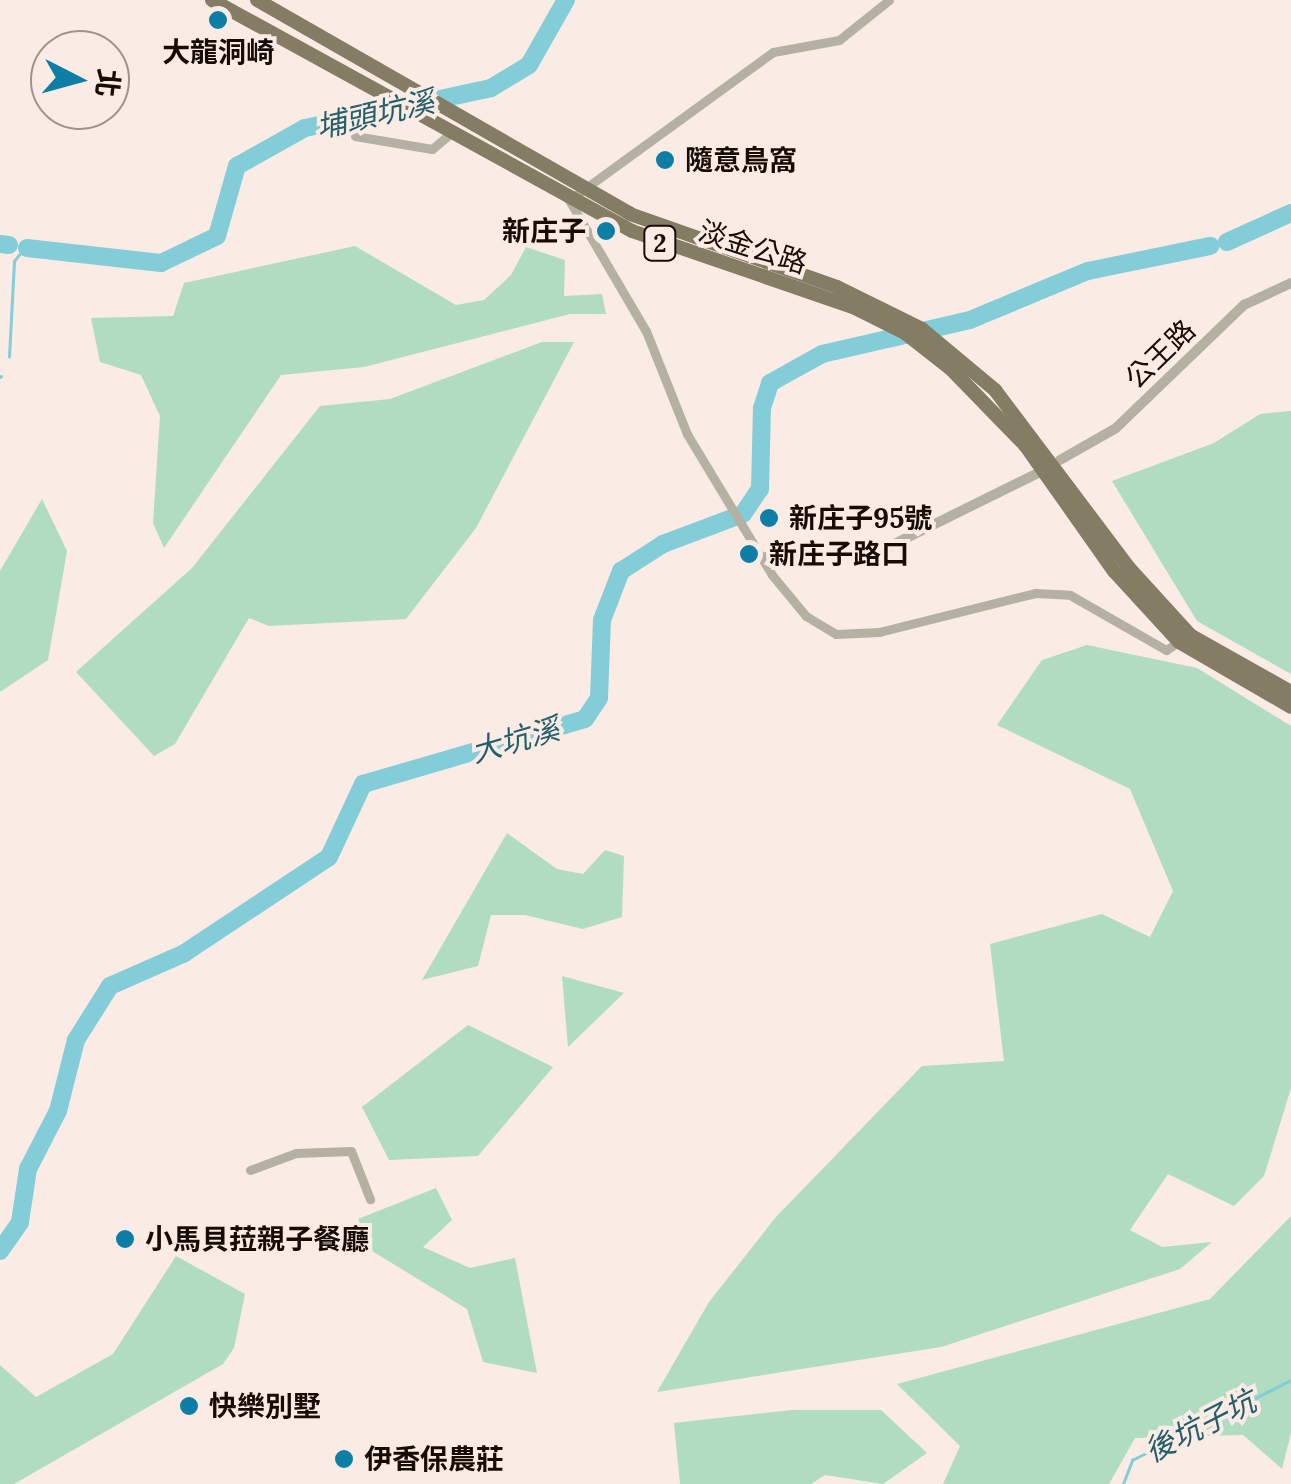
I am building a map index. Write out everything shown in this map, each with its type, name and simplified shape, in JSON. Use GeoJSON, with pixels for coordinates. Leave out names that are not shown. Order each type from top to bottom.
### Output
{"type":"FeatureCollection","features":[{"type":"Feature","properties":{"kind":"main road","name":"2"},"geometry":{"type":"LineString","coordinates":[[212,0],[446,130]]}},
{"type":"Feature","properties":{"kind":"main road","name":"淡金公路"},"geometry":{"type":"LineString","coordinates":[[257,0],[470,124],[573,194]]}},
{"type":"Feature","properties":{"kind":"main road","name":"淡金公路"},"geometry":{"type":"LineString","coordinates":[[446,130],[573,194],[669,231],[838,287],[935,347],[995,390],[1058,480],[1184,638]]}},
{"type":"Feature","properties":{"kind":"main road","name":"2"},"geometry":{"type":"LineString","coordinates":[[1184,638],[1291,692]]}},
{"type":"Feature","properties":{"kind":"main road","name":"2"},"geometry":{"type":"LineString","coordinates":[[1184,638],[1291,707]]}},
{"type":"Feature","properties":{"kind":"street"},"geometry":{"type":"LineString","coordinates":[[889,0],[839,40],[772,52],[573,194],[646,332],[687,434],[766,557],[772,575],[806,616],[836,634],[879,632],[1034,593],[1070,595],[1166,650],[1184,638]]}},
{"type":"Feature","properties":{"kind":"street"},"geometry":{"type":"LineString","coordinates":[[354,136],[432,149],[446,130]]}},
{"type":"Feature","properties":{"kind":"street","name":"公王路"},"geometry":{"type":"LineString","coordinates":[[1060,460],[1116,428],[1244,305],[1291,284]]}},
{"type":"Feature","properties":{"kind":"street"},"geometry":{"type":"LineString","coordinates":[[766,557],[874,554],[1038,473]]}},
{"type":"Feature","properties":{"kind":"street"},"geometry":{"type":"LineString","coordinates":[[250,1170],[296,1153],[351,1152],[370,1199]]}},
{"type":"Feature","properties":{"kind":"green space"},"geometry":{"type":"Polygon","coordinates":[[[355,246],[456,305],[484,300],[511,275],[526,247],[565,260],[564,296],[602,294],[606,314],[570,314],[364,367],[281,375],[164,548],[153,523],[160,416],[141,375],[100,362],[91,318],[173,316],[184,283],[355,246]]]}},
{"type":"Feature","properties":{"kind":"green space"},"geometry":{"type":"Polygon","coordinates":[[[542,342],[574,342],[476,528],[406,619],[269,626],[249,618],[175,744],[154,756],[76,672],[192,568],[320,406],[390,399],[542,342]]]}},
{"type":"Feature","properties":{"kind":"green space"},"geometry":{"type":"Polygon","coordinates":[[[1291,411],[1291,674],[1197,621],[1112,481],[1214,443],[1260,414],[1291,411]]]}},
{"type":"Feature","properties":{"kind":"green space"},"geometry":{"type":"Polygon","coordinates":[[[42,499],[67,551],[48,660],[0,692],[0,571],[42,499]]]}},
{"type":"Feature","properties":{"kind":"green space"},"geometry":{"type":"Polygon","coordinates":[[[1087,645],[1197,668],[1291,726],[1291,1088],[1264,1176],[1234,1206],[1168,1174],[1130,1230],[1162,1247],[1212,1242],[1180,1269],[941,1347],[657,1392],[709,1302],[776,1217],[922,1066],[1004,1061],[990,944],[1102,914],[1150,937],[1173,891],[1130,789],[997,725],[1042,660],[1087,645]]]}},
{"type":"Feature","properties":{"kind":"green space"},"geometry":{"type":"Polygon","coordinates":[[[507,833],[557,869],[583,874],[605,850],[624,856],[622,917],[583,929],[525,915],[491,915],[478,966],[422,980],[507,833]]]}},
{"type":"Feature","properties":{"kind":"green space"},"geometry":{"type":"Polygon","coordinates":[[[562,976],[624,993],[568,1047],[562,976]]]}},
{"type":"Feature","properties":{"kind":"green space"},"geometry":{"type":"Polygon","coordinates":[[[468,1025],[553,1067],[478,1156],[389,1160],[362,1107],[468,1025]]]}},
{"type":"Feature","properties":{"kind":"green space"},"geometry":{"type":"Polygon","coordinates":[[[436,1188],[452,1220],[423,1247],[470,1268],[515,1258],[537,1373],[483,1362],[467,1309],[372,1251],[358,1219],[436,1188]]]}},
{"type":"Feature","properties":{"kind":"green space"},"geometry":{"type":"Polygon","coordinates":[[[1291,1216],[1291,1433],[1282,1469],[1243,1435],[1135,1438],[1109,1484],[943,1484],[960,1446],[897,1384],[1210,1299],[1291,1216]]]}},
{"type":"Feature","properties":{"kind":"green space"},"geometry":{"type":"Polygon","coordinates":[[[176,1256],[245,1294],[234,1348],[223,1364],[14,1484],[0,1484],[0,1365],[36,1397],[113,1354],[176,1256]]]}},
{"type":"Feature","properties":{"kind":"green space"},"geometry":{"type":"Polygon","coordinates":[[[792,1410],[881,1410],[927,1453],[883,1484],[825,1475],[811,1484],[680,1484],[674,1423],[792,1410]]]}},
{"type":"Feature","properties":{"kind":"waterway","name":"埔頭坑溪"},"geometry":{"type":"LineString","coordinates":[[27,248],[161,263],[217,236],[237,166],[305,128],[491,88],[529,65],[566,0]]}},
{"type":"Feature","properties":{"kind":"waterway","name":"大坑溪"},"geometry":{"type":"LineString","coordinates":[[1227,242],[1291,213]]}},
{"type":"Feature","properties":{"kind":"waterway","name":"埔頭坑溪"},"geometry":{"type":"LineString","coordinates":[[0,244],[9,245]]}},
{"type":"Feature","properties":{"kind":"waterway","name":"大坑溪"},"geometry":{"type":"LineString","coordinates":[[0,1251],[20,1222],[28,1169],[58,1111],[76,1040],[110,986],[183,954],[329,857],[363,784],[585,719],[599,698],[602,620],[621,571],[663,544],[743,514],[760,489],[762,408],[770,383],[822,354],[970,320],[1088,271],[1210,246]]}},
{"type":"Feature","properties":{"kind":"waterway"},"geometry":{"type":"LineString","coordinates":[[9,357],[14,261],[22,251],[47,250]]}},
{"type":"Feature","properties":{"kind":"waterway","name":"後坑子坑"},"geometry":{"type":"LineString","coordinates":[[1123,1484],[1132,1460],[1291,1380]]}},
{"type":"Feature","properties":{"kind":"place","name":"大龍洞崎"},"geometry":{"type":"Point","coordinates":[218,20]}},
{"type":"Feature","properties":{"kind":"place","name":"隨意鳥窩"},"geometry":{"type":"Point","coordinates":[665,160]}},
{"type":"Feature","properties":{"kind":"place","name":"新庄子"},"geometry":{"type":"Point","coordinates":[606,231]}},
{"type":"Feature","properties":{"kind":"place","name":"新庄子95號"},"geometry":{"type":"Point","coordinates":[769,518]}},
{"type":"Feature","properties":{"kind":"place","name":"新庄子路口"},"geometry":{"type":"Point","coordinates":[749,554]}},
{"type":"Feature","properties":{"kind":"place","name":"小馬貝菈親子餐廳"},"geometry":{"type":"Point","coordinates":[125,1239]}},
{"type":"Feature","properties":{"kind":"place","name":"快樂別墅"},"geometry":{"type":"Point","coordinates":[189,1406]}},
{"type":"Feature","properties":{"kind":"place","name":"伊香保農莊"},"geometry":{"type":"Point","coordinates":[344,1459]}}]}
